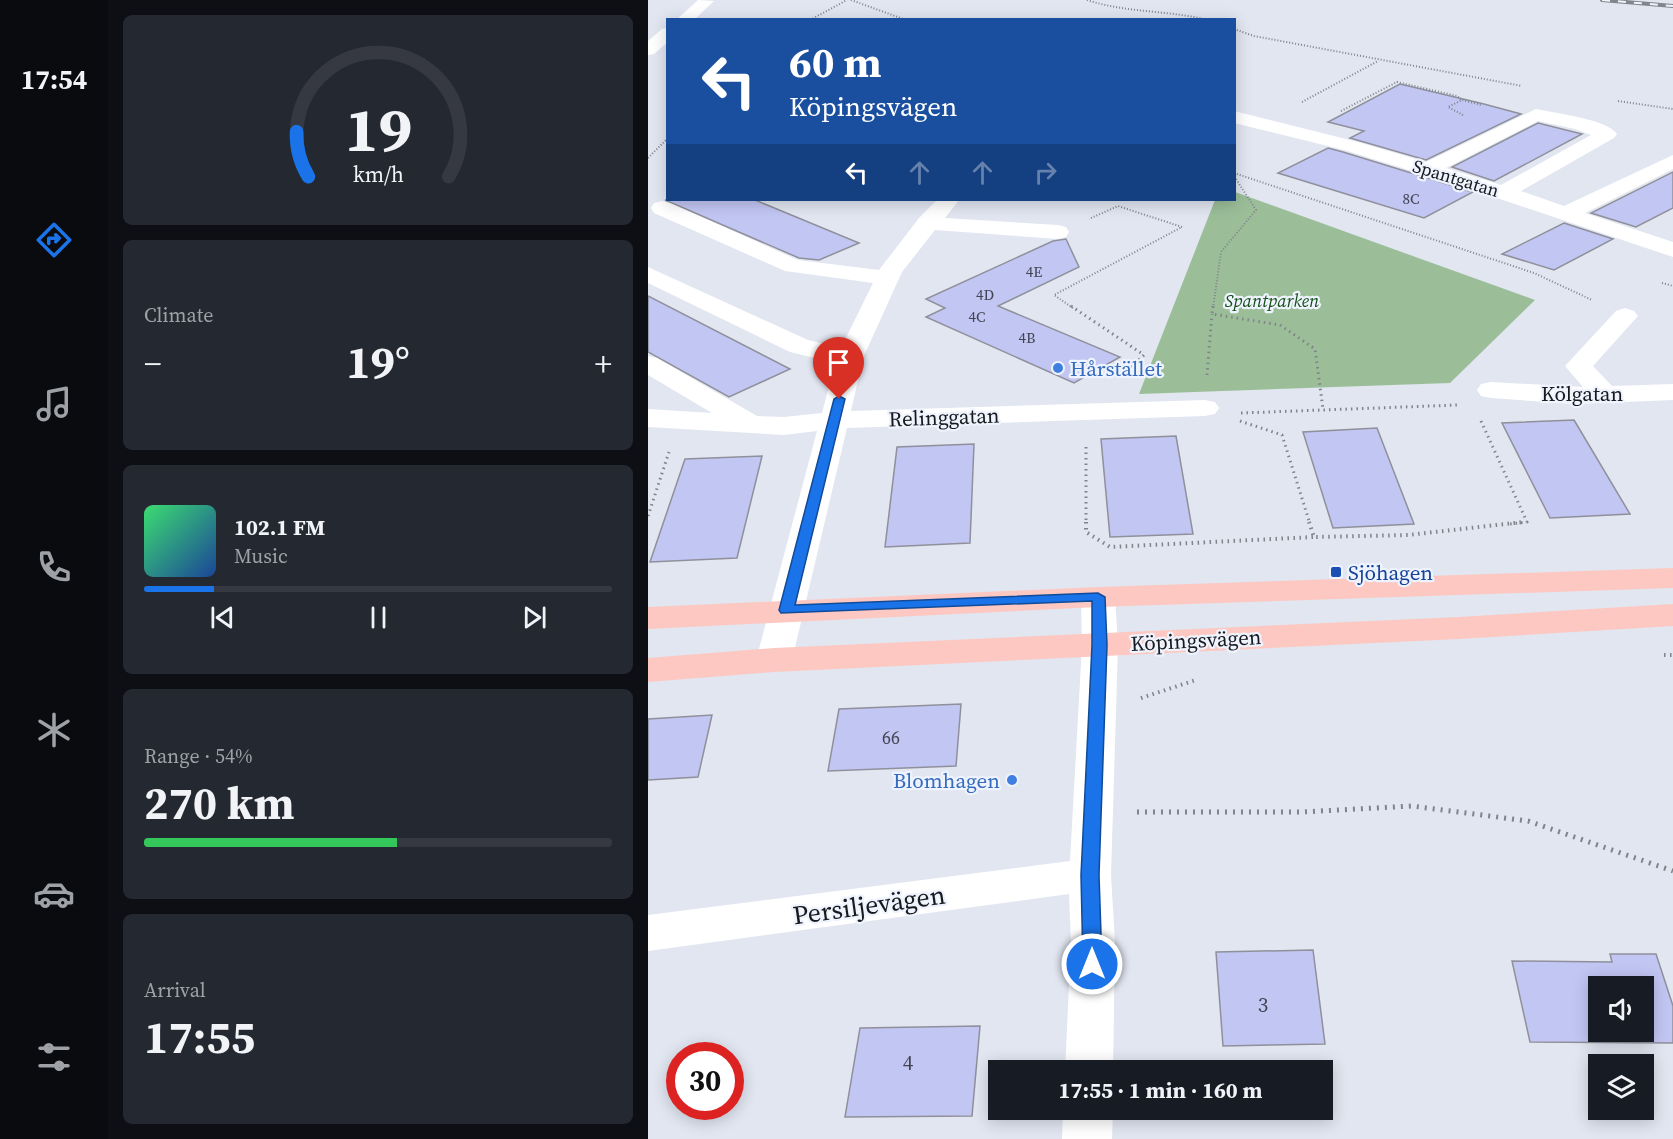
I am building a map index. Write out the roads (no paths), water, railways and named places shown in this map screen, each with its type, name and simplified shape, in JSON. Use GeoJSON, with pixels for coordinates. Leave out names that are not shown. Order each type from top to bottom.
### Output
{"type":"FeatureCollection","features":[{"type":"Feature","properties":{"kind":"main road"},"geometry":{"type":"LineString","coordinates":[[648,618],[1098,597],[1673,578]]}},
{"type":"Feature","properties":{"kind":"main road","name":"Köpingsvägen"},"geometry":{"type":"LineString","coordinates":[[648,670],[774,660],[1673,615]]}},
{"type":"Feature","properties":{"kind":"street"},"geometry":{"type":"LineString","coordinates":[[686,18],[706,1]]}},
{"type":"Feature","properties":{"kind":"street"},"geometry":{"type":"LineString","coordinates":[[648,50],[666,35]]}},
{"type":"Feature","properties":{"kind":"street"},"geometry":{"type":"LineString","coordinates":[[1427,169],[1536,115],[1580,124],[1607,134],[1504,192]]}},
{"type":"Feature","properties":{"kind":"street","name":"Spantgatan"},"geometry":{"type":"LineString","coordinates":[[1236,117],[1427,169],[1667,242]]}},
{"type":"Feature","properties":{"kind":"street"},"geometry":{"type":"LineString","coordinates":[[1567,213],[1673,161]]}},
{"type":"Feature","properties":{"kind":"street"},"geometry":{"type":"LineString","coordinates":[[774,660],[850,358],[887,278],[927,223],[947,201]]}},
{"type":"Feature","properties":{"kind":"street"},"geometry":{"type":"LineString","coordinates":[[662,208],[794,266],[887,278]]}},
{"type":"Feature","properties":{"kind":"street"},"geometry":{"type":"LineString","coordinates":[[927,223],[1058,232]]}},
{"type":"Feature","properties":{"kind":"street"},"geometry":{"type":"LineString","coordinates":[[648,273],[799,346],[850,358]]}},
{"type":"Feature","properties":{"kind":"street"},"geometry":{"type":"LineString","coordinates":[[1605,395],[1578,366],[1625,316]]}},
{"type":"Feature","properties":{"kind":"street"},"geometry":{"type":"LineString","coordinates":[[648,364],[753,425]]}},
{"type":"Feature","properties":{"kind":"street","name":"Kölgatan"},"geometry":{"type":"LineString","coordinates":[[1491,390],[1574,396],[1673,392]]}},
{"type":"Feature","properties":{"kind":"street","name":"Relinggatan"},"geometry":{"type":"LineString","coordinates":[[648,418],[784,426],[834,420],[1205,408]]}},
{"type":"Feature","properties":{"kind":"street"},"geometry":{"type":"LineString","coordinates":[[1089,1060],[1093,943],[1090,875],[1100,645],[1098,597]]}},
{"type":"Feature","properties":{"kind":"street","name":"Persiljevägen"},"geometry":{"type":"LineString","coordinates":[[648,933],[1090,875]]}},
{"type":"Feature","properties":{"kind":"street"},"geometry":{"type":"LineString","coordinates":[[1087,1139],[1088,1120]]}},
{"type":"Feature","properties":{"kind":"railway"},"geometry":{"type":"LineString","coordinates":[[1602,0],[1673,6]]}},
{"type":"Feature","properties":{"kind":"place","name":"Hårstället"},"geometry":{"type":"Point","coordinates":[1058,368]}},
{"type":"Feature","properties":{"kind":"place","name":"Sjöhagen"},"geometry":{"type":"Point","coordinates":[1336,572]}},
{"type":"Feature","properties":{"kind":"place","name":"Blomhagen"},"geometry":{"type":"Point","coordinates":[1012,780]}},
{"type":"Feature","properties":{"kind":"park label","name":"Spantparken"},"geometry":{"type":"Point","coordinates":[1272,300]}}]}
